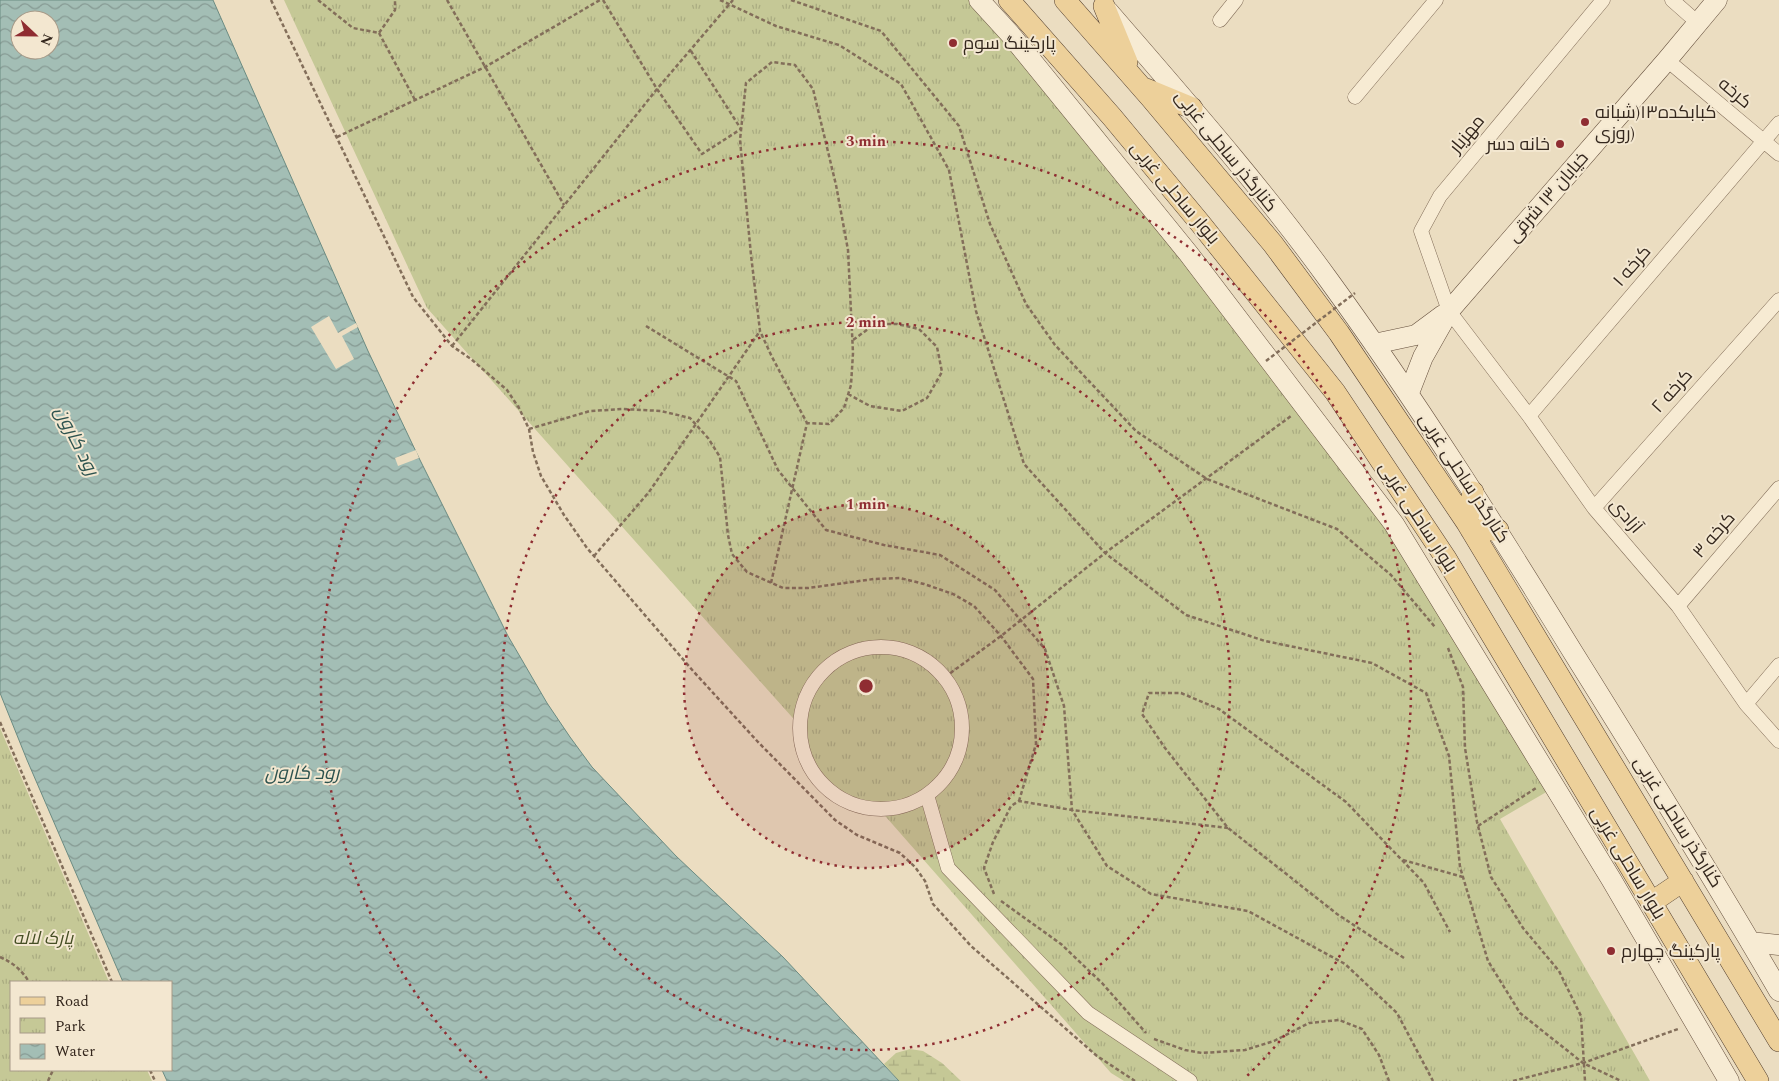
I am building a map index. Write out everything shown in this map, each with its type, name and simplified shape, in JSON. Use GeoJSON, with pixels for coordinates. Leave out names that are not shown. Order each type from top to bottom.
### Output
{"type":"FeatureCollection","features":[{"type":"Feature","properties":{"kind":"main road","name":"بلوار ساحلی غربی"},"geometry":{"type":"LineString","coordinates":[[1009,0],[1112,117],[1336,392],[1445,557],[1758,1081]]}},
{"type":"Feature","properties":{"kind":"main road","name":"بلوار ساحلی غربی"},"geometry":{"type":"LineString","coordinates":[[1065,0],[1138,84],[1296,274],[1339,333],[1469,527],[1779,1041]]}},
{"type":"Feature","properties":{"kind":"main road"},"geometry":{"type":"LineString","coordinates":[[1101,3],[1138,84],[1192,108]]}},
{"type":"Feature","properties":{"kind":"main road"},"geometry":{"type":"LineString","coordinates":[[1473,492],[1469,527],[1498,530]]}},
{"type":"Feature","properties":{"kind":"main road"},"geometry":{"type":"LineString","coordinates":[[1652,902],[1683,881]]}},
{"type":"Feature","properties":{"kind":"street"},"geometry":{"type":"LineString","coordinates":[[979,0],[1010,34],[1188,253],[1394,524],[1550,779],[1729,1081]]}},
{"type":"Feature","properties":{"kind":"street"},"geometry":{"type":"LineString","coordinates":[[1220,20],[1236,0]]}},
{"type":"Feature","properties":{"kind":"street"},"geometry":{"type":"LineString","coordinates":[[1355,97],[1436,0]]}},
{"type":"Feature","properties":{"kind":"street","name":"مهزیار"},"geometry":{"type":"LineString","coordinates":[[1449,311],[1421,231],[1440,196],[1603,0]]}},
{"type":"Feature","properties":{"kind":"street"},"geometry":{"type":"LineString","coordinates":[[1672,0],[1698,22]]}},
{"type":"Feature","properties":{"kind":"street","name":"خیابان ۱۳ شرقی"},"geometry":{"type":"LineString","coordinates":[[1408,394],[1423,357],[1449,311],[1717,0]]}},
{"type":"Feature","properties":{"kind":"street","name":"کنارگذر ساحلی غربی"},"geometry":{"type":"LineString","coordinates":[[1101,3],[1253,182],[1327,277],[1374,344],[1498,530],[1710,873],[1779,992]]}},
{"type":"Feature","properties":{"kind":"street","name":"کرخه"},"geometry":{"type":"LineString","coordinates":[[1667,60],[1779,154]]}},
{"type":"Feature","properties":{"kind":"street","name":"کرخه ۱"},"geometry":{"type":"LineString","coordinates":[[1529,416],[1779,123]]}},
{"type":"Feature","properties":{"kind":"street","name":"کرخه ۲"},"geometry":{"type":"LineString","coordinates":[[1594,508],[1779,300]]}},
{"type":"Feature","properties":{"kind":"street","name":"خیابان ۱۳ شرقی"},"geometry":{"type":"LineString","coordinates":[[1374,344],[1416,335],[1449,311]]}},
{"type":"Feature","properties":{"kind":"street","name":"آزادی"},"geometry":{"type":"LineString","coordinates":[[1449,311],[1529,416],[1594,508],[1678,606],[1746,704],[1779,741]]}},
{"type":"Feature","properties":{"kind":"street","name":"کرخه ۳"},"geometry":{"type":"LineString","coordinates":[[1678,606],[1779,488]]}},
{"type":"Feature","properties":{"kind":"street"},"geometry":{"type":"LineString","coordinates":[[880,646],[904,650],[927,660],[945,677],[958,700],[962,726],[958,753],[946,777],[927,795],[904,806],[879,809],[854,804],[832,792],[815,774],[804,751],[800,726],[804,702],[816,680],[834,662],[855,651],[880,646]]}},
{"type":"Feature","properties":{"kind":"street"},"geometry":{"type":"LineString","coordinates":[[1746,704],[1779,665]]}},
{"type":"Feature","properties":{"kind":"street"},"geometry":{"type":"LineString","coordinates":[[927,795],[948,868],[1088,1013],[1190,1081]]}},
{"type":"Feature","properties":{"kind":"street"},"geometry":{"type":"LineString","coordinates":[[1750,942],[1779,944]]}},
{"type":"Feature","properties":{"kind":"path"},"geometry":{"type":"LineString","coordinates":[[271,0],[413,297],[452,346],[471,359],[506,390],[519,408],[529,429],[533,452],[541,476],[564,515],[594,556],[758,742],[836,820],[857,835],[900,853],[915,867],[925,881],[933,904],[971,946],[1097,1056],[1135,1081]]}},
{"type":"Feature","properties":{"kind":"path"},"geometry":{"type":"LineString","coordinates":[[318,0],[353,28],[379,33]]}},
{"type":"Feature","properties":{"kind":"path"},"geometry":{"type":"LineString","coordinates":[[379,33],[395,10],[395,0]]}},
{"type":"Feature","properties":{"kind":"path"},"geometry":{"type":"LineString","coordinates":[[447,0],[564,205]]}},
{"type":"Feature","properties":{"kind":"path"},"geometry":{"type":"LineString","coordinates":[[337,138],[485,67],[602,0],[656,89],[702,154],[741,129]]}},
{"type":"Feature","properties":{"kind":"path"},"geometry":{"type":"LineString","coordinates":[[720,0],[776,26],[839,45],[901,84],[949,170],[976,311],[1024,464],[1105,553],[1186,615],[1266,641],[1372,663],[1426,693],[1449,756],[1460,867],[1488,960],[1520,1013],[1583,1063],[1621,1081]]}},
{"type":"Feature","properties":{"kind":"path"},"geometry":{"type":"LineString","coordinates":[[452,346],[656,89],[691,51],[733,0]]}},
{"type":"Feature","properties":{"kind":"path"},"geometry":{"type":"LineString","coordinates":[[791,0],[880,31],[959,126],[990,224],[1026,304],[1055,345],[1136,431],[1207,479],[1337,529],[1391,575],[1438,631]]}},
{"type":"Feature","properties":{"kind":"path"},"geometry":{"type":"LineString","coordinates":[[379,33],[415,100]]}},
{"type":"Feature","properties":{"kind":"path"},"geometry":{"type":"LineString","coordinates":[[691,51],[741,129]]}},
{"type":"Feature","properties":{"kind":"path"},"geometry":{"type":"LineString","coordinates":[[771,583],[807,423],[760,331],[751,255],[740,140],[746,83],[772,62],[795,65],[813,89],[836,185],[848,250],[853,340],[851,385],[844,408],[829,424],[807,423]]}},
{"type":"Feature","properties":{"kind":"path"},"geometry":{"type":"LineString","coordinates":[[1266,360],[1355,293]]}},
{"type":"Feature","properties":{"kind":"path"},"geometry":{"type":"LineString","coordinates":[[848,394],[870,406],[902,411],[927,398],[942,372],[937,346],[919,329],[897,324],[875,324],[853,340]]}},
{"type":"Feature","properties":{"kind":"path"},"geometry":{"type":"LineString","coordinates":[[646,326],[736,381],[778,470],[826,530],[884,545],[940,555],[995,590],[1021,620],[1045,649],[1064,706],[1072,810],[1107,866],[1152,894],[1248,912],[1345,964],[1397,1013],[1433,1081]]}},
{"type":"Feature","properties":{"kind":"path"},"geometry":{"type":"LineString","coordinates":[[594,556],[649,492],[760,331]]}},
{"type":"Feature","properties":{"kind":"path"},"geometry":{"type":"LineString","coordinates":[[945,677],[1001,636],[1105,553],[1304,406]]}},
{"type":"Feature","properties":{"kind":"path"},"geometry":{"type":"LineString","coordinates":[[529,429],[590,411],[623,409],[661,412],[690,418],[708,438],[720,457],[728,535],[732,554],[747,572],[783,588],[808,588],[874,579],[900,578],[953,594],[974,606],[1001,636],[1033,678],[1036,744],[1019,801],[1011,806],[993,842],[984,868],[995,896],[1061,944],[1102,982],[1149,1037],[1185,1050],[1202,1052],[1245,1050],[1274,1041],[1309,1023],[1339,1020],[1362,1029],[1379,1055],[1389,1081]]}},
{"type":"Feature","properties":{"kind":"path"},"geometry":{"type":"LineString","coordinates":[[1447,646],[1463,687],[1465,748],[1478,826],[1491,878],[1523,928],[1559,970],[1581,1016],[1585,1081]]}},
{"type":"Feature","properties":{"kind":"path"},"geometry":{"type":"LineString","coordinates":[[1404,958],[1337,914],[1228,828],[1165,748],[1142,714],[1149,693],[1181,693],[1218,709],[1346,802],[1424,883],[1450,932]]}},
{"type":"Feature","properties":{"kind":"path"},"geometry":{"type":"LineString","coordinates":[[0,722],[112,981]]}},
{"type":"Feature","properties":{"kind":"path"},"geometry":{"type":"LineString","coordinates":[[1478,826],[1550,779]]}},
{"type":"Feature","properties":{"kind":"path"},"geometry":{"type":"LineString","coordinates":[[1019,801],[1072,810],[1228,828]]}},
{"type":"Feature","properties":{"kind":"path"},"geometry":{"type":"LineString","coordinates":[[1401,859],[1463,878]]}},
{"type":"Feature","properties":{"kind":"path"},"geometry":{"type":"LineString","coordinates":[[0,957],[12,963],[25,975],[28,981]]}},
{"type":"Feature","properties":{"kind":"path"},"geometry":{"type":"LineString","coordinates":[[1512,1081],[1583,1063],[1696,1023]]}},
{"type":"Feature","properties":{"kind":"green space"},"geometry":{"type":"Polygon","coordinates":[[[284,0],[987,0],[1101,129],[1421,566],[1555,787],[1500,819],[1650,1081],[1124,1081],[1111,1073],[879,809],[808,775],[800,726],[427,308],[284,0]]]}},
{"type":"Feature","properties":{"kind":"green space","name":"پارک لاله"},"geometry":{"type":"Polygon","coordinates":[[[0,728],[109,981],[10,981],[10,1071],[147,1071],[152,1081],[0,1081],[0,728]]]}},
{"type":"Feature","properties":{"kind":"green space"},"geometry":{"type":"Polygon","coordinates":[[[910,1049],[923,1051],[942,1063],[961,1081],[899,1081],[884,1064],[896,1053],[910,1049]]]}},
{"type":"Feature","properties":{"kind":"water","name":"رود کارون"},"geometry":{"type":"Polygon","coordinates":[[[0,0],[213,0],[368,351],[508,636],[547,703],[592,767],[676,856],[783,957],[899,1081],[167,1081],[162,1071],[172,1071],[172,981],[123,981],[0,693],[0,0]]]}},
{"type":"Feature","properties":{"kind":"pier"},"geometry":{"type":"Polygon","coordinates":[[[329,316],[338,333],[356,323],[358,327],[342,336],[354,359],[336,369],[311,327],[329,316]]]}},
{"type":"Feature","properties":{"kind":"pier"},"geometry":{"type":"Polygon","coordinates":[[[416,450],[419,458],[398,466],[395,458],[416,450]]]}},
{"type":"Feature","properties":{"kind":"place","name":"پارکینگ سوم"},"geometry":{"type":"Point","coordinates":[953,43]}},
{"type":"Feature","properties":{"kind":"place","name":"کبابکده۱۳(شبانه روزی)"},"geometry":{"type":"Point","coordinates":[1585,122]}},
{"type":"Feature","properties":{"kind":"place","name":"خانه دسر"},"geometry":{"type":"Point","coordinates":[1560,144]}},
{"type":"Feature","properties":{"kind":"place","name":"پارکینگ چهارم"},"geometry":{"type":"Point","coordinates":[1611,951]}}]}
